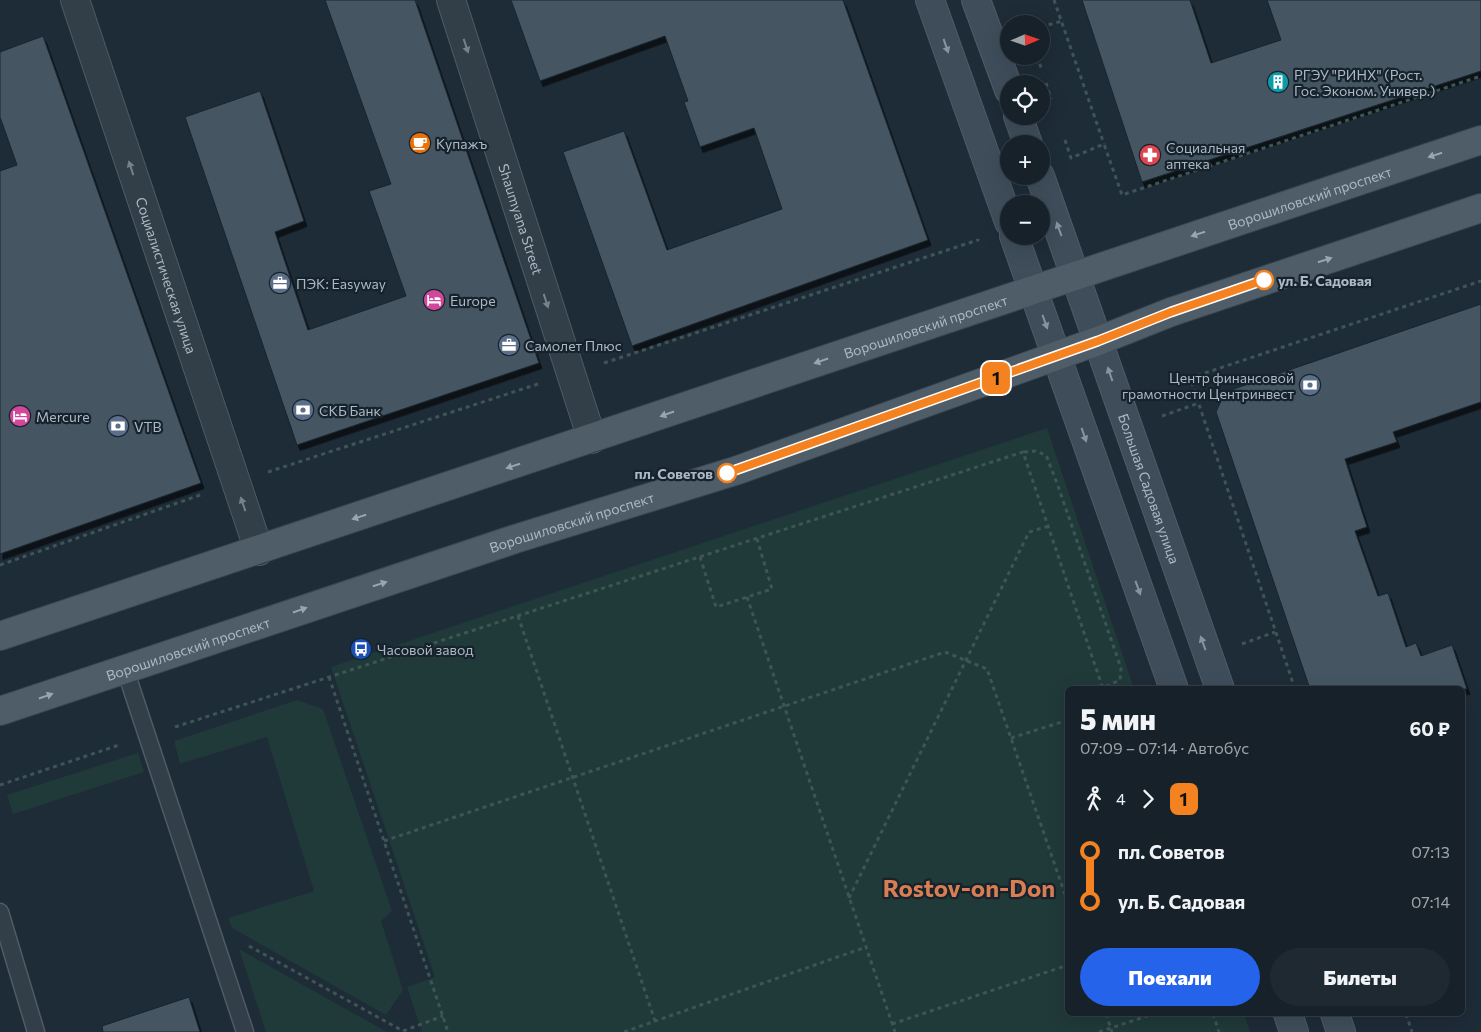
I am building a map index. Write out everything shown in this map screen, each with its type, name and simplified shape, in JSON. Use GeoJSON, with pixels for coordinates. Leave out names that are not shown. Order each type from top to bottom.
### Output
{"type":"FeatureCollection","features":[{"type":"Feature","properties":{"kind":"main road"},"geometry":{"type":"LineString","coordinates":[[930,0],[1000,197]]}},
{"type":"Feature","properties":{"kind":"main road"},"geometry":{"type":"LineString","coordinates":[[976,0],[1004,75]]}},
{"type":"Feature","properties":{"kind":"main road","name":"Ворошиловский проспект"},"geometry":{"type":"LineString","coordinates":[[0,636],[259,551],[1032,289],[1481,140]]}},
{"type":"Feature","properties":{"kind":"main road","name":"Большая Садовая улица"},"geometry":{"type":"LineString","coordinates":[[1043,185],[1219,686]]}},
{"type":"Feature","properties":{"kind":"main road","name":"Ворошиловский проспект"},"geometry":{"type":"LineString","coordinates":[[0,711],[488,548],[738,470],[1057,356],[1171,312],[1481,208]]}},
{"type":"Feature","properties":{"kind":"main road"},"geometry":{"type":"LineString","coordinates":[[1017,245],[1173,686]]}},
{"type":"Feature","properties":{"kind":"main road"},"geometry":{"type":"LineString","coordinates":[[1289,1016],[1294,1032]]}},
{"type":"Feature","properties":{"kind":"main road"},"geometry":{"type":"LineString","coordinates":[[1336,1016],[1341,1032]]}},
{"type":"Feature","properties":{"kind":"street","name":"Социалистическая улица"},"geometry":{"type":"LineString","coordinates":[[75,0],[259,551]]}},
{"type":"Feature","properties":{"kind":"street","name":"Shaumyana Street"},"geometry":{"type":"LineString","coordinates":[[451,0],[592,439]]}},
{"type":"Feature","properties":{"kind":"lane"},"geometry":{"type":"LineString","coordinates":[[125,669],[245,1032]]}},
{"type":"Feature","properties":{"kind":"lane"},"geometry":{"type":"LineString","coordinates":[[0,912],[36,1032]]}},
{"type":"Feature","properties":{"kind":"path"},"geometry":{"type":"LineString","coordinates":[[1054,0],[1122,195],[1481,76]]}},
{"type":"Feature","properties":{"kind":"path"},"geometry":{"type":"LineString","coordinates":[[1050,24],[1062,21]]}},
{"type":"Feature","properties":{"kind":"path"},"geometry":{"type":"LineString","coordinates":[[1071,158],[1104,144]]}},
{"type":"Feature","properties":{"kind":"path"},"geometry":{"type":"LineString","coordinates":[[0,565],[236,483],[978,240],[976,231]]}},
{"type":"Feature","properties":{"kind":"path"},"geometry":{"type":"LineString","coordinates":[[1293,686],[1190,378],[1481,281]]}},
{"type":"Feature","properties":{"kind":"path"},"geometry":{"type":"LineString","coordinates":[[1164,424],[1161,416],[1199,403]]}},
{"type":"Feature","properties":{"kind":"path"},"geometry":{"type":"LineString","coordinates":[[0,785],[329,676],[700,558],[1023,452],[1036,451],[1046,456],[1058,486],[1121,668],[1120,680],[1107,686]]}},
{"type":"Feature","properties":{"kind":"path"},"geometry":{"type":"LineString","coordinates":[[1023,452],[1102,686]]}},
{"type":"Feature","properties":{"kind":"path"},"geometry":{"type":"LineString","coordinates":[[849,898],[1029,532],[1049,526]]}},
{"type":"Feature","properties":{"kind":"path"},"geometry":{"type":"LineString","coordinates":[[700,558],[716,606],[772,589],[757,539]]}},
{"type":"Feature","properties":{"kind":"path"},"geometry":{"type":"LineString","coordinates":[[747,597],[895,1032]]}},
{"type":"Feature","properties":{"kind":"path"},"geometry":{"type":"LineString","coordinates":[[518,616],[655,1021]]}},
{"type":"Feature","properties":{"kind":"path"},"geometry":{"type":"LineString","coordinates":[[1236,636],[1240,645],[1275,632]]}},
{"type":"Feature","properties":{"kind":"path"},"geometry":{"type":"LineString","coordinates":[[384,840],[944,652],[987,669],[1065,894]]}},
{"type":"Feature","properties":{"kind":"path"},"geometry":{"type":"LineString","coordinates":[[329,676],[448,1032]]}},
{"type":"Feature","properties":{"kind":"path"},"geometry":{"type":"LineString","coordinates":[[1011,738],[1065,721]]}},
{"type":"Feature","properties":{"kind":"path"},"geometry":{"type":"LineString","coordinates":[[215,943],[234,938],[403,1031],[443,1016]]}},
{"type":"Feature","properties":{"kind":"path"},"geometry":{"type":"LineString","coordinates":[[624,1032],[866,947]]}},
{"type":"Feature","properties":{"kind":"path"},"geometry":{"type":"LineString","coordinates":[[892,1024],[1065,966]]}},
{"type":"Feature","properties":{"kind":"path"},"geometry":{"type":"LineString","coordinates":[[1107,1016],[1111,1030]]}},
{"type":"Feature","properties":{"kind":"path"},"geometry":{"type":"LineString","coordinates":[[1098,1032],[1111,1030],[1148,1016]]}},
{"type":"Feature","properties":{"kind":"path"},"geometry":{"type":"LineString","coordinates":[[1214,1016],[1219,1032]]}},
{"type":"Feature","properties":{"kind":"path"},"geometry":{"type":"LineString","coordinates":[[1407,1016],[1412,1032]]}},
{"type":"Feature","properties":{"kind":"green space"},"geometry":{"type":"Polygon","coordinates":[[[1047,428],[1133,686],[1065,686],[1065,1016],[1245,1016],[1250,1032],[422,1032],[407,987],[435,977],[331,667],[1047,428]]]}},
{"type":"Feature","properties":{"kind":"green space"},"geometry":{"type":"Polygon","coordinates":[[[297,700],[323,709],[392,911],[381,921],[403,990],[386,1015],[232,928],[228,918],[314,891],[267,737],[180,764],[174,741],[297,700]]]}},
{"type":"Feature","properties":{"kind":"green space"},"geometry":{"type":"Polygon","coordinates":[[[138,753],[144,772],[13,814],[7,795],[138,753]]]}},
{"type":"Feature","properties":{"kind":"green space"},"geometry":{"type":"Polygon","coordinates":[[[239,949],[387,1032],[266,1032],[239,949]]]}},
{"type":"Feature","properties":{"kind":"building"},"geometry":{"type":"Polygon","coordinates":[[[325,0],[415,0],[539,363],[297,445],[185,117],[260,91],[304,221],[275,232],[308,330],[406,296],[369,191],[391,184],[325,0]]]}},
{"type":"Feature","properties":{"kind":"building"},"geometry":{"type":"Polygon","coordinates":[[[511,0],[843,0],[928,240],[632,346],[563,152],[624,131],[667,250],[782,209],[754,128],[700,147],[684,102],[688,101],[665,36],[540,81],[511,0]]]}},
{"type":"Feature","properties":{"kind":"building","name":"РГЭУ \"РИНХ\" (Рост. Гос. Эконом. Универ.)"},"geometry":{"type":"Polygon","coordinates":[[[1082,0],[1190,0],[1211,63],[1281,40],[1267,0],[1481,0],[1481,71],[1142,182],[1082,0]]]}},
{"type":"Feature","properties":{"kind":"building"},"geometry":{"type":"Polygon","coordinates":[[[43,36],[201,483],[0,554],[0,171],[17,165],[0,117],[0,52],[43,36]]]}},
{"type":"Feature","properties":{"kind":"building"},"geometry":{"type":"Polygon","coordinates":[[[1481,304],[1481,402],[1393,432],[1397,442],[1345,459],[1367,527],[1355,531],[1378,596],[1388,593],[1406,647],[1416,643],[1421,656],[1452,645],[1467,689],[1465,689],[1465,686],[1309,686],[1216,412],[1225,392],[1481,304]]]}},
{"type":"Feature","properties":{"kind":"building"},"geometry":{"type":"Polygon","coordinates":[[[189,997],[200,1032],[103,1032],[102,1026],[189,997]]]}},
{"type":"Feature","properties":{"kind":"bus line","name":"1"},"geometry":{"type":"LineString","coordinates":[[727,473],[1264,280]]}},
{"type":"Feature","properties":{"kind":"place","name":"РГЭУ \"РИНХ\" (Рост. Гос. Эконом. Универ.)"},"geometry":{"type":"Point","coordinates":[1278,82]}},
{"type":"Feature","properties":{"kind":"place","name":"Купажъ"},"geometry":{"type":"Point","coordinates":[420,143]}},
{"type":"Feature","properties":{"kind":"place","name":"Социальная аптека"},"geometry":{"type":"Point","coordinates":[1150,155]}},
{"type":"Feature","properties":{"kind":"place","name":"ул. Б. Садовая"},"geometry":{"type":"Point","coordinates":[1264,280]}},
{"type":"Feature","properties":{"kind":"place","name":"ПЭК: Easyway"},"geometry":{"type":"Point","coordinates":[280,283]}},
{"type":"Feature","properties":{"kind":"place","name":"Europe"},"geometry":{"type":"Point","coordinates":[434,300]}},
{"type":"Feature","properties":{"kind":"place","name":"Самолет Плюс"},"geometry":{"type":"Point","coordinates":[509,345]}},
{"type":"Feature","properties":{"kind":"place","name":"Центр финансовой грамотности Центринвест"},"geometry":{"type":"Point","coordinates":[1310,385]}},
{"type":"Feature","properties":{"kind":"place","name":"СКБ Банк"},"geometry":{"type":"Point","coordinates":[303,410]}},
{"type":"Feature","properties":{"kind":"place","name":"Mercure"},"geometry":{"type":"Point","coordinates":[20,416]}},
{"type":"Feature","properties":{"kind":"place","name":"VTB"},"geometry":{"type":"Point","coordinates":[118,426]}},
{"type":"Feature","properties":{"kind":"place","name":"пл. Советов"},"geometry":{"type":"Point","coordinates":[727,473]}},
{"type":"Feature","properties":{"kind":"place","name":"Часовой завод"},"geometry":{"type":"Point","coordinates":[361,649]}},
{"type":"Feature","properties":{"kind":"district","name":"Rostov-on-Don"},"geometry":{"type":"Point","coordinates":[969,887]}}]}
